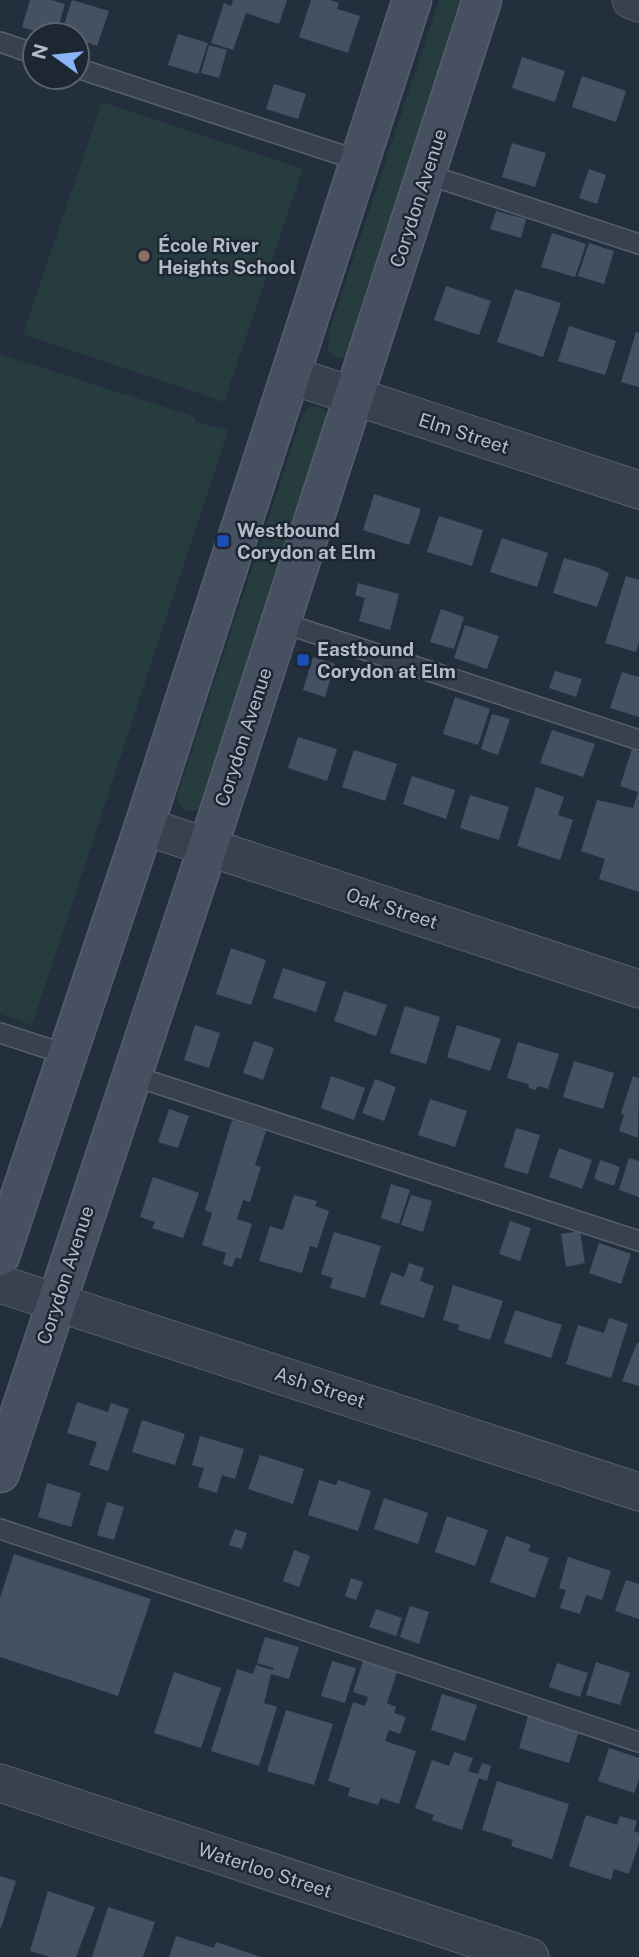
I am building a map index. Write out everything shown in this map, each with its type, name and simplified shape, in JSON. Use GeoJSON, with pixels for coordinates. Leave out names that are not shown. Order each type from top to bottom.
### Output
{"type":"FeatureCollection","features":[{"type":"Feature","properties":{"kind":"main road"},"geometry":{"type":"LineString","coordinates":[[0,1256],[144,826],[412,0]]}},
{"type":"Feature","properties":{"kind":"main road","name":"Corydon Avenue"},"geometry":{"type":"LineString","coordinates":[[0,1473],[208,847],[482,0]]}},
{"type":"Feature","properties":{"kind":"street"},"geometry":{"type":"LineString","coordinates":[[631,0],[639,3]]}},
{"type":"Feature","properties":{"kind":"street","name":"Elm Street"},"geometry":{"type":"LineString","coordinates":[[290,375],[639,490]]}},
{"type":"Feature","properties":{"kind":"street","name":"Oak Street"},"geometry":{"type":"LineString","coordinates":[[144,826],[639,989]]}},
{"type":"Feature","properties":{"kind":"street","name":"Ash Street"},"geometry":{"type":"LineString","coordinates":[[0,1284],[639,1492]]}},
{"type":"Feature","properties":{"kind":"street","name":"Waterloo Street"},"geometry":{"type":"LineString","coordinates":[[0,1783],[530,1957]]}},
{"type":"Feature","properties":{"kind":"lane"},"geometry":{"type":"LineString","coordinates":[[0,42],[21,49]]}},
{"type":"Feature","properties":{"kind":"lane"},"geometry":{"type":"LineString","coordinates":[[91,73],[360,161]]}},
{"type":"Feature","properties":{"kind":"lane"},"geometry":{"type":"LineString","coordinates":[[426,174],[639,244]]}},
{"type":"Feature","properties":{"kind":"lane"},"geometry":{"type":"LineString","coordinates":[[280,622],[639,740]]}},
{"type":"Feature","properties":{"kind":"lane"},"geometry":{"type":"LineString","coordinates":[[0,1033],[68,1055]]}},
{"type":"Feature","properties":{"kind":"lane"},"geometry":{"type":"LineString","coordinates":[[131,1075],[639,1241]]}},
{"type":"Feature","properties":{"kind":"lane"},"geometry":{"type":"LineString","coordinates":[[0,1530],[639,1742]]}},
{"type":"Feature","properties":{"kind":"green space"},"geometry":{"type":"Polygon","coordinates":[[[439,0],[467,0],[351,353],[345,358],[335,357],[328,351],[329,332],[439,0]]]}},
{"type":"Feature","properties":{"kind":"green space","name":"École River Heights School"},"geometry":{"type":"Polygon","coordinates":[[[102,102],[303,169],[224,402],[23,334],[102,102]]]}},
{"type":"Feature","properties":{"kind":"green space"},"geometry":{"type":"Polygon","coordinates":[[[0,354],[195,417],[195,421],[228,431],[32,1025],[0,1014],[0,354]]]}},
{"type":"Feature","properties":{"kind":"green space"},"geometry":{"type":"Polygon","coordinates":[[[316,406],[325,411],[327,422],[202,806],[196,811],[186,811],[178,803],[177,795],[303,414],[309,407],[316,406]]]}},
{"type":"Feature","properties":{"kind":"building"},"geometry":{"type":"Polygon","coordinates":[[[30,0],[51,0],[65,4],[60,21],[24,21],[30,0]]]}},
{"type":"Feature","properties":{"kind":"building"},"geometry":{"type":"Polygon","coordinates":[[[72,0],[109,11],[97,46],[91,44],[91,21],[65,21],[72,0]]]}},
{"type":"Feature","properties":{"kind":"building"},"geometry":{"type":"Polygon","coordinates":[[[233,0],[287,0],[279,24],[246,13],[233,50],[211,43],[224,3],[231,6],[233,0]]]}},
{"type":"Feature","properties":{"kind":"building"},"geometry":{"type":"Polygon","coordinates":[[[311,0],[330,0],[339,3],[337,9],[360,16],[348,53],[299,37],[311,0]]]}},
{"type":"Feature","properties":{"kind":"building"},"geometry":{"type":"Polygon","coordinates":[[[178,34],[208,43],[198,74],[168,65],[178,34]]]}},
{"type":"Feature","properties":{"kind":"building"},"geometry":{"type":"Polygon","coordinates":[[[209,45],[227,50],[219,78],[201,73],[209,45]]]}},
{"type":"Feature","properties":{"kind":"building"},"geometry":{"type":"Polygon","coordinates":[[[522,57],[565,71],[555,102],[512,88],[522,57]]]}},
{"type":"Feature","properties":{"kind":"building"},"geometry":{"type":"Polygon","coordinates":[[[582,76],[626,91],[616,122],[572,107],[582,76]]]}},
{"type":"Feature","properties":{"kind":"building"},"geometry":{"type":"Polygon","coordinates":[[[274,84],[306,94],[298,119],[266,109],[274,84]]]}},
{"type":"Feature","properties":{"kind":"building"},"geometry":{"type":"Polygon","coordinates":[[[512,143],[546,153],[535,187],[502,177],[512,143]]]}},
{"type":"Feature","properties":{"kind":"building"},"geometry":{"type":"Polygon","coordinates":[[[589,169],[606,175],[597,204],[579,198],[589,169]]]}},
{"type":"Feature","properties":{"kind":"building"},"geometry":{"type":"Polygon","coordinates":[[[496,211],[526,219],[521,238],[490,229],[496,211]]]}},
{"type":"Feature","properties":{"kind":"building"},"geometry":{"type":"Polygon","coordinates":[[[552,233],[586,244],[575,277],[541,267],[552,233]]]}},
{"type":"Feature","properties":{"kind":"building"},"geometry":{"type":"Polygon","coordinates":[[[589,243],[614,251],[604,284],[578,276],[589,243]]]}},
{"type":"Feature","properties":{"kind":"building"},"geometry":{"type":"Polygon","coordinates":[[[446,286],[491,301],[479,335],[434,320],[446,286]]]}},
{"type":"Feature","properties":{"kind":"building"},"geometry":{"type":"Polygon","coordinates":[[[515,289],[561,303],[543,357],[497,342],[515,289]]]}},
{"type":"Feature","properties":{"kind":"building"},"geometry":{"type":"Polygon","coordinates":[[[569,326],[616,341],[605,375],[558,361],[569,326]]]}},
{"type":"Feature","properties":{"kind":"building"},"geometry":{"type":"Polygon","coordinates":[[[636,332],[639,333],[639,387],[621,382],[636,332]]]}},
{"type":"Feature","properties":{"kind":"building"},"geometry":{"type":"Polygon","coordinates":[[[374,494],[421,509],[409,545],[363,530],[374,494]]]}},
{"type":"Feature","properties":{"kind":"building"},"geometry":{"type":"Polygon","coordinates":[[[439,516],[483,530],[472,566],[427,552],[439,516]]]}},
{"type":"Feature","properties":{"kind":"building"},"geometry":{"type":"Polygon","coordinates":[[[502,538],[548,553],[537,587],[490,572],[502,538]]]}},
{"type":"Feature","properties":{"kind":"building"},"geometry":{"type":"Polygon","coordinates":[[[564,558],[609,573],[597,607],[553,593],[564,558]]]}},
{"type":"Feature","properties":{"kind":"building"},"geometry":{"type":"Polygon","coordinates":[[[626,576],[639,580],[639,642],[636,652],[605,643],[626,576]]]}},
{"type":"Feature","properties":{"kind":"building"},"geometry":{"type":"Polygon","coordinates":[[[358,583],[399,594],[390,630],[359,621],[365,598],[355,595],[358,583]]]}},
{"type":"Feature","properties":{"kind":"building"},"geometry":{"type":"Polygon","coordinates":[[[441,609],[464,617],[454,649],[430,642],[441,609]]]}},
{"type":"Feature","properties":{"kind":"building"},"geometry":{"type":"Polygon","coordinates":[[[465,625],[499,636],[487,669],[454,658],[465,625]]]}},
{"type":"Feature","properties":{"kind":"building"},"geometry":{"type":"Polygon","coordinates":[[[313,657],[335,664],[325,697],[303,690],[313,657]]]}},
{"type":"Feature","properties":{"kind":"building"},"geometry":{"type":"Polygon","coordinates":[[[555,671],[582,679],[576,697],[549,688],[555,671]]]}},
{"type":"Feature","properties":{"kind":"building"},"geometry":{"type":"Polygon","coordinates":[[[622,672],[639,677],[639,717],[610,708],[622,672]]]}},
{"type":"Feature","properties":{"kind":"building"},"geometry":{"type":"Polygon","coordinates":[[[455,697],[490,709],[478,745],[443,734],[455,697]]]}},
{"type":"Feature","properties":{"kind":"building"},"geometry":{"type":"Polygon","coordinates":[[[492,714],[510,719],[498,755],[481,749],[492,714]]]}},
{"type":"Feature","properties":{"kind":"building"},"geometry":{"type":"Polygon","coordinates":[[[552,730],[595,744],[583,777],[540,763],[552,730]]]}},
{"type":"Feature","properties":{"kind":"building"},"geometry":{"type":"Polygon","coordinates":[[[298,737],[337,749],[327,781],[288,768],[298,737]]]}},
{"type":"Feature","properties":{"kind":"building"},"geometry":{"type":"Polygon","coordinates":[[[632,749],[639,752],[639,892],[599,879],[605,859],[581,851],[597,800],[633,808],[638,792],[620,786],[632,749]]]}},
{"type":"Feature","properties":{"kind":"building"},"geometry":{"type":"Polygon","coordinates":[[[354,750],[397,764],[385,801],[342,787],[354,750]]]}},
{"type":"Feature","properties":{"kind":"building"},"geometry":{"type":"Polygon","coordinates":[[[412,776],[455,790],[446,819],[403,804],[412,776]]]}},
{"type":"Feature","properties":{"kind":"building"},"geometry":{"type":"Polygon","coordinates":[[[536,787],[564,797],[558,815],[573,820],[560,860],[517,846],[536,787]]]}},
{"type":"Feature","properties":{"kind":"building"},"geometry":{"type":"Polygon","coordinates":[[[470,795],[509,807],[499,840],[460,828],[470,795]]]}},
{"type":"Feature","properties":{"kind":"building"},"geometry":{"type":"Polygon","coordinates":[[[231,948],[266,960],[251,1005],[216,994],[231,948]]]}},
{"type":"Feature","properties":{"kind":"building"},"geometry":{"type":"Polygon","coordinates":[[[283,968],[326,982],[316,1012],[273,998],[283,968]]]}},
{"type":"Feature","properties":{"kind":"building"},"geometry":{"type":"Polygon","coordinates":[[[344,991],[387,1005],[376,1036],[334,1021],[344,991]]]}},
{"type":"Feature","properties":{"kind":"building"},"geometry":{"type":"Polygon","coordinates":[[[405,1006],[440,1017],[426,1064],[390,1053],[405,1006]]]}},
{"type":"Feature","properties":{"kind":"building"},"geometry":{"type":"Polygon","coordinates":[[[195,1025],[220,1033],[209,1068],[184,1060],[195,1025]]]}},
{"type":"Feature","properties":{"kind":"building"},"geometry":{"type":"Polygon","coordinates":[[[457,1025],[501,1039],[490,1071],[447,1057],[457,1025]]]}},
{"type":"Feature","properties":{"kind":"building"},"geometry":{"type":"Polygon","coordinates":[[[254,1041],[274,1048],[263,1080],[243,1073],[254,1041]]]}},
{"type":"Feature","properties":{"kind":"building"},"geometry":{"type":"Polygon","coordinates":[[[518,1042],[559,1054],[548,1089],[538,1086],[535,1090],[529,1088],[528,1084],[507,1078],[518,1042]]]}},
{"type":"Feature","properties":{"kind":"building"},"geometry":{"type":"Polygon","coordinates":[[[574,1061],[614,1073],[603,1109],[563,1097],[574,1061]]]}},
{"type":"Feature","properties":{"kind":"building"},"geometry":{"type":"Polygon","coordinates":[[[331,1076],[365,1088],[354,1120],[321,1108],[331,1076]]]}},
{"type":"Feature","properties":{"kind":"building"},"geometry":{"type":"Polygon","coordinates":[[[633,1076],[639,1078],[638,1138],[619,1131],[624,1115],[621,1113],[633,1076]]]}},
{"type":"Feature","properties":{"kind":"building"},"geometry":{"type":"Polygon","coordinates":[[[375,1079],[396,1087],[384,1121],[362,1113],[375,1079]]]}},
{"type":"Feature","properties":{"kind":"building"},"geometry":{"type":"Polygon","coordinates":[[[430,1099],[467,1111],[455,1147],[418,1135],[430,1099]]]}},
{"type":"Feature","properties":{"kind":"building"},"geometry":{"type":"Polygon","coordinates":[[[169,1109],[189,1116],[178,1148],[158,1142],[169,1109]]]}},
{"type":"Feature","properties":{"kind":"building"},"geometry":{"type":"Polygon","coordinates":[[[232,1120],[266,1131],[255,1165],[261,1167],[250,1202],[243,1200],[237,1219],[252,1224],[241,1259],[236,1257],[232,1267],[223,1264],[226,1253],[202,1245],[212,1213],[205,1210],[232,1120]]]}},
{"type":"Feature","properties":{"kind":"building"},"geometry":{"type":"Polygon","coordinates":[[[516,1128],[540,1135],[528,1174],[504,1167],[516,1128]]]}},
{"type":"Feature","properties":{"kind":"building"},"geometry":{"type":"Polygon","coordinates":[[[559,1148],[592,1160],[582,1189],[549,1177],[559,1148]]]}},
{"type":"Feature","properties":{"kind":"building"},"geometry":{"type":"Polygon","coordinates":[[[629,1158],[639,1161],[639,1197],[619,1190],[629,1158]]]}},
{"type":"Feature","properties":{"kind":"building"},"geometry":{"type":"Polygon","coordinates":[[[600,1160],[620,1167],[614,1186],[594,1179],[600,1160]]]}},
{"type":"Feature","properties":{"kind":"building"},"geometry":{"type":"Polygon","coordinates":[[[153,1177],[199,1193],[183,1238],[152,1228],[155,1222],[140,1217],[153,1177]]]}},
{"type":"Feature","properties":{"kind":"building"},"geometry":{"type":"Polygon","coordinates":[[[391,1184],[410,1190],[399,1224],[381,1218],[391,1184]]]}},
{"type":"Feature","properties":{"kind":"building"},"geometry":{"type":"Polygon","coordinates":[[[294,1195],[317,1201],[315,1206],[329,1211],[317,1248],[310,1246],[302,1273],[259,1261],[270,1226],[283,1230],[294,1195]]]}},
{"type":"Feature","properties":{"kind":"building"},"geometry":{"type":"Polygon","coordinates":[[[411,1195],[432,1201],[423,1232],[401,1225],[411,1195]]]}},
{"type":"Feature","properties":{"kind":"building"},"geometry":{"type":"Polygon","coordinates":[[[510,1221],[531,1228],[520,1261],[499,1254],[510,1221]]]}},
{"type":"Feature","properties":{"kind":"building"},"geometry":{"type":"Polygon","coordinates":[[[580,1231],[585,1263],[566,1267],[561,1234],[580,1231]]]}},
{"type":"Feature","properties":{"kind":"building"},"geometry":{"type":"Polygon","coordinates":[[[334,1232],[381,1246],[365,1298],[330,1288],[333,1278],[321,1274],[334,1232]]]}},
{"type":"Feature","properties":{"kind":"building"},"geometry":{"type":"Polygon","coordinates":[[[599,1243],[631,1254],[621,1284],[589,1273],[599,1243]]]}},
{"type":"Feature","properties":{"kind":"building"},"geometry":{"type":"Polygon","coordinates":[[[409,1263],[424,1268],[420,1281],[434,1286],[424,1318],[380,1304],[391,1272],[404,1277],[409,1263]]]}},
{"type":"Feature","properties":{"kind":"building"},"geometry":{"type":"Polygon","coordinates":[[[453,1285],[503,1301],[490,1340],[458,1330],[459,1325],[443,1320],[453,1285]]]}},
{"type":"Feature","properties":{"kind":"building"},"geometry":{"type":"Polygon","coordinates":[[[515,1310],[562,1325],[551,1358],[504,1343],[515,1310]]]}},
{"type":"Feature","properties":{"kind":"building"},"geometry":{"type":"Polygon","coordinates":[[[609,1318],[628,1324],[611,1378],[566,1364],[578,1325],[604,1333],[609,1318]]]}},
{"type":"Feature","properties":{"kind":"building"},"geometry":{"type":"Polygon","coordinates":[[[639,1343],[639,1386],[622,1381],[639,1343]]]}},
{"type":"Feature","properties":{"kind":"building"},"geometry":{"type":"Polygon","coordinates":[[[77,1402],[108,1412],[111,1403],[129,1409],[108,1471],[89,1465],[97,1442],[67,1433],[77,1402]]]}},
{"type":"Feature","properties":{"kind":"building"},"geometry":{"type":"Polygon","coordinates":[[[142,1420],[185,1434],[175,1465],[132,1452],[142,1420]]]}},
{"type":"Feature","properties":{"kind":"building"},"geometry":{"type":"Polygon","coordinates":[[[200,1436],[244,1449],[235,1479],[222,1475],[217,1493],[198,1487],[204,1468],[192,1465],[200,1436]]]}},
{"type":"Feature","properties":{"kind":"building"},"geometry":{"type":"Polygon","coordinates":[[[260,1455],[304,1469],[293,1504],[248,1489],[260,1455]]]}},
{"type":"Feature","properties":{"kind":"building"},"geometry":{"type":"Polygon","coordinates":[[[319,1480],[336,1485],[338,1480],[371,1491],[358,1531],[308,1515],[319,1480]]]}},
{"type":"Feature","properties":{"kind":"building"},"geometry":{"type":"Polygon","coordinates":[[[47,1483],[81,1493],[71,1527],[38,1517],[47,1483]]]}},
{"type":"Feature","properties":{"kind":"building"},"geometry":{"type":"Polygon","coordinates":[[[384,1498],[428,1513],[418,1544],[374,1529],[384,1498]]]}},
{"type":"Feature","properties":{"kind":"building"},"geometry":{"type":"Polygon","coordinates":[[[107,1502],[124,1507],[114,1540],[97,1535],[107,1502]]]}},
{"type":"Feature","properties":{"kind":"building"},"geometry":{"type":"Polygon","coordinates":[[[447,1516],[488,1530],[475,1566],[435,1552],[447,1516]]]}},
{"type":"Feature","properties":{"kind":"building"},"geometry":{"type":"Polygon","coordinates":[[[235,1529],[247,1533],[242,1549],[229,1545],[235,1529]]]}},
{"type":"Feature","properties":{"kind":"building"},"geometry":{"type":"Polygon","coordinates":[[[506,1536],[531,1545],[528,1551],[549,1558],[535,1598],[490,1582],[506,1536]]]}},
{"type":"Feature","properties":{"kind":"building"},"geometry":{"type":"Polygon","coordinates":[[[294,1550],[310,1556],[299,1587],[283,1581],[294,1550]]]}},
{"type":"Feature","properties":{"kind":"building"},"geometry":{"type":"Polygon","coordinates":[[[14,1554],[151,1599],[118,1696],[0,1657],[0,1598],[14,1554]]]}},
{"type":"Feature","properties":{"kind":"building"},"geometry":{"type":"Polygon","coordinates":[[[568,1557],[611,1571],[602,1600],[586,1595],[580,1614],[560,1608],[566,1590],[559,1588],[568,1557]]]}},
{"type":"Feature","properties":{"kind":"building"},"geometry":{"type":"Polygon","coordinates":[[[351,1578],[363,1582],[356,1600],[345,1596],[351,1578]]]}},
{"type":"Feature","properties":{"kind":"building"},"geometry":{"type":"Polygon","coordinates":[[[626,1580],[639,1584],[639,1619],[615,1611],[626,1580]]]}},
{"type":"Feature","properties":{"kind":"building"},"geometry":{"type":"Polygon","coordinates":[[[410,1606],[429,1612],[419,1644],[400,1637],[410,1606]]]}},
{"type":"Feature","properties":{"kind":"building"},"geometry":{"type":"Polygon","coordinates":[[[376,1609],[402,1618],[396,1636],[369,1627],[376,1609]]]}},
{"type":"Feature","properties":{"kind":"building"},"geometry":{"type":"Polygon","coordinates":[[[265,1637],[299,1647],[289,1679],[271,1674],[264,1703],[277,1707],[259,1766],[211,1751],[237,1669],[253,1674],[256,1665],[273,1670],[274,1668],[257,1663],[265,1637]]]}},
{"type":"Feature","properties":{"kind":"building"},"geometry":{"type":"Polygon","coordinates":[[[332,1661],[356,1668],[345,1703],[321,1696],[332,1661]]]}},
{"type":"Feature","properties":{"kind":"building"},"geometry":{"type":"Polygon","coordinates":[[[363,1661],[397,1672],[387,1703],[396,1707],[394,1713],[406,1717],[400,1734],[389,1730],[385,1741],[416,1751],[399,1804],[381,1798],[378,1805],[348,1796],[350,1788],[328,1781],[353,1702],[365,1706],[368,1697],[353,1692],[363,1661]]]}},
{"type":"Feature","properties":{"kind":"building"},"geometry":{"type":"Polygon","coordinates":[[[596,1662],[630,1673],[620,1705],[586,1695],[596,1662]]]}},
{"type":"Feature","properties":{"kind":"building"},"geometry":{"type":"Polygon","coordinates":[[[557,1663],[588,1673],[580,1697],[549,1687],[557,1663]]]}},
{"type":"Feature","properties":{"kind":"building"},"geometry":{"type":"Polygon","coordinates":[[[174,1672],[221,1688],[201,1748],[154,1733],[174,1672]]]}},
{"type":"Feature","properties":{"kind":"building"},"geometry":{"type":"Polygon","coordinates":[[[442,1694],[477,1705],[465,1741],[431,1730],[442,1694]]]}},
{"type":"Feature","properties":{"kind":"building"},"geometry":{"type":"Polygon","coordinates":[[[286,1710],[333,1724],[314,1785],[267,1771],[286,1710]]]}},
{"type":"Feature","properties":{"kind":"building"},"geometry":{"type":"Polygon","coordinates":[[[528,1716],[579,1731],[569,1763],[519,1748],[528,1716]]]}},
{"type":"Feature","properties":{"kind":"building"},"geometry":{"type":"Polygon","coordinates":[[[609,1748],[639,1758],[639,1779],[634,1793],[598,1781],[609,1748]]]}},
{"type":"Feature","properties":{"kind":"building"},"geometry":{"type":"Polygon","coordinates":[[[454,1752],[473,1758],[468,1771],[478,1774],[482,1763],[491,1766],[487,1781],[479,1778],[462,1830],[432,1820],[434,1815],[415,1808],[432,1760],[449,1766],[454,1752]]]}},
{"type":"Feature","properties":{"kind":"building"},"geometry":{"type":"Polygon","coordinates":[[[497,1781],[569,1804],[552,1859],[511,1846],[513,1840],[482,1830],[497,1781]]]}},
{"type":"Feature","properties":{"kind":"building"},"geometry":{"type":"Polygon","coordinates":[[[586,1815],[617,1825],[620,1816],[637,1821],[634,1831],[639,1833],[639,1843],[629,1874],[614,1869],[611,1880],[569,1866],[586,1815]]]}},
{"type":"Feature","properties":{"kind":"building"},"geometry":{"type":"Polygon","coordinates":[[[0,1876],[16,1881],[1,1928],[0,1927],[0,1876]]]}},
{"type":"Feature","properties":{"kind":"building"},"geometry":{"type":"Polygon","coordinates":[[[48,1891],[95,1907],[76,1957],[50,1957],[30,1951],[48,1891]]]}},
{"type":"Feature","properties":{"kind":"building"},"geometry":{"type":"Polygon","coordinates":[[[108,1907],[155,1922],[143,1957],[92,1957],[108,1907]]]}},
{"type":"Feature","properties":{"kind":"building"},"geometry":{"type":"Polygon","coordinates":[[[176,1936],[214,1948],[216,1942],[261,1957],[169,1957],[176,1936]]]}},
{"type":"Feature","properties":{"kind":"place","name":"École River Heights School"},"geometry":{"type":"Point","coordinates":[144,256]}},
{"type":"Feature","properties":{"kind":"place","name":"Westbound Corydon at Elm"},"geometry":{"type":"Point","coordinates":[223,541]}},
{"type":"Feature","properties":{"kind":"place","name":"Eastbound Corydon at Elm"},"geometry":{"type":"Point","coordinates":[303,660]}}]}
